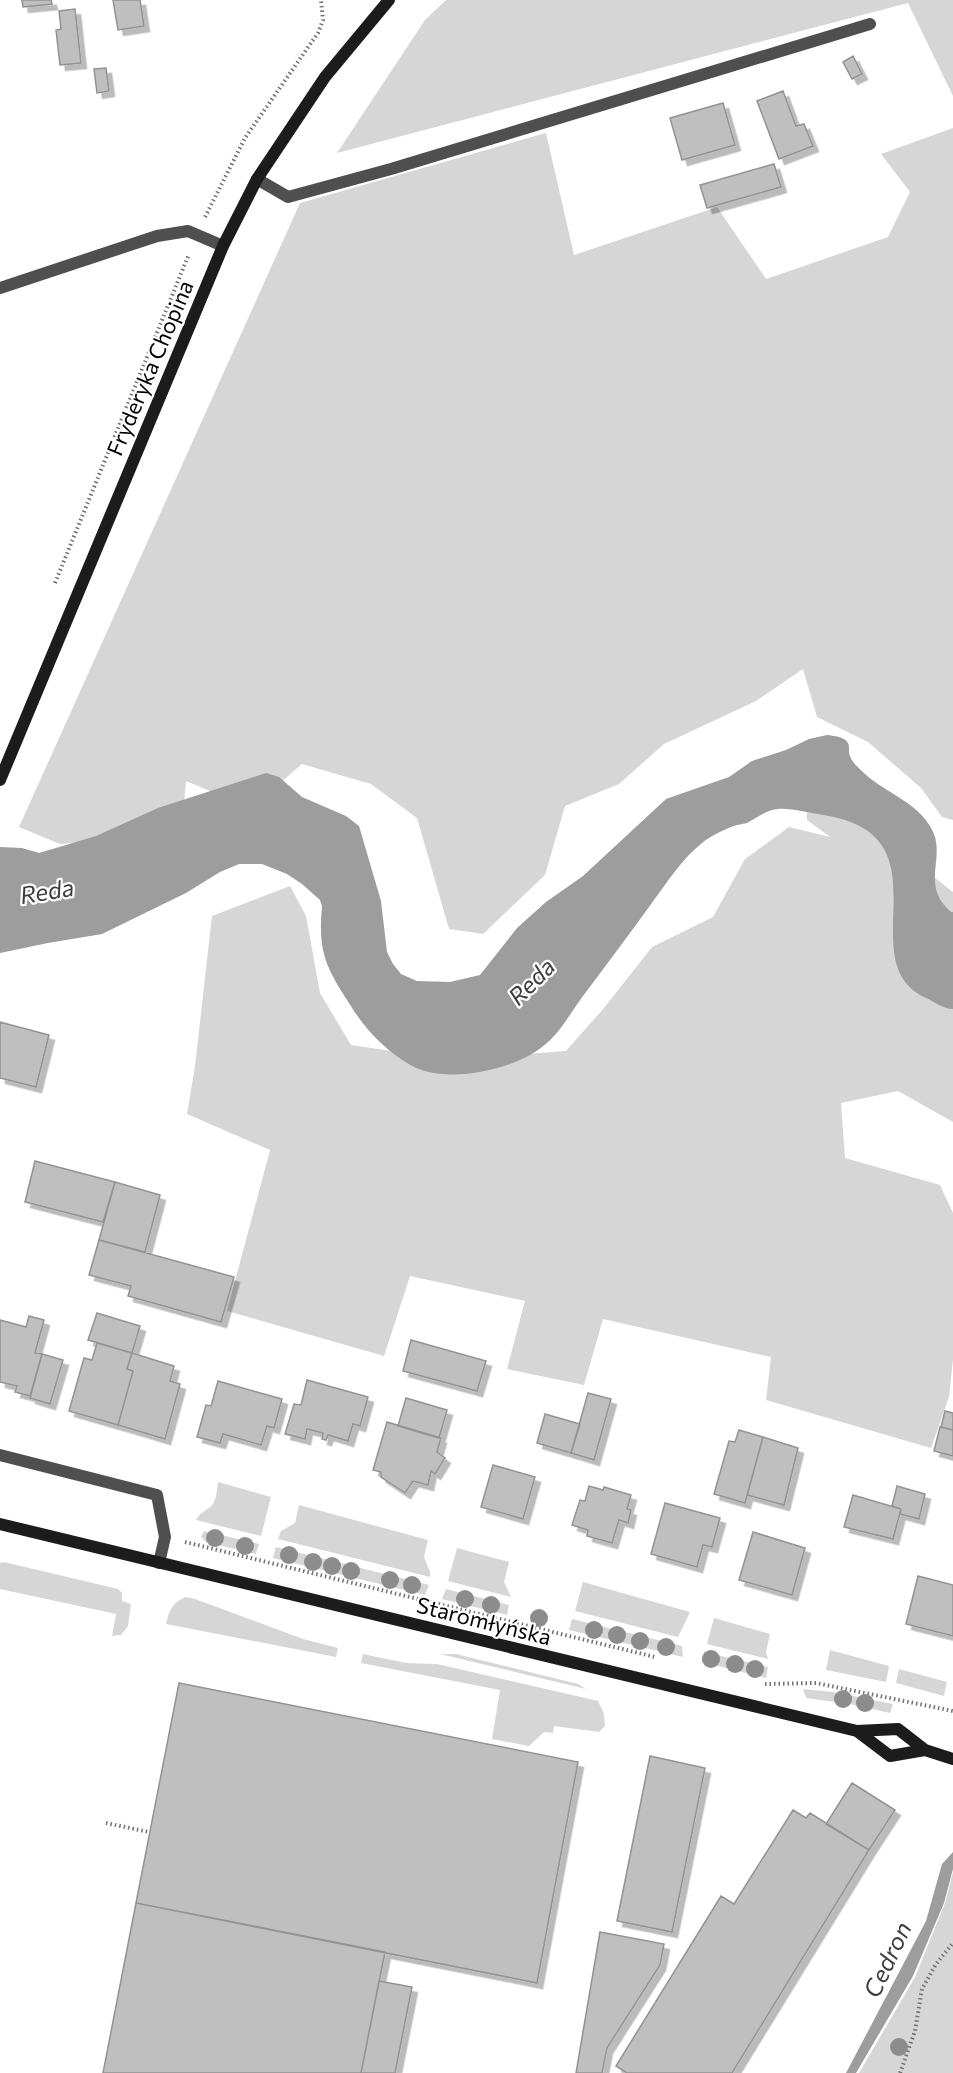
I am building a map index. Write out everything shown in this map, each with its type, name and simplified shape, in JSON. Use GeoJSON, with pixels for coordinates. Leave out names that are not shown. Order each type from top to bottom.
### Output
{"type":"FeatureCollection","features":[{"type":"Feature","properties":{"kind":"main road","name":"Fryderyka Chopina"},"geometry":{"type":"LineString","coordinates":[[0,780],[224,246],[258,179],[325,77],[389,0]]}},
{"type":"Feature","properties":{"kind":"main road","name":"Staromłyńska"},"geometry":{"type":"LineString","coordinates":[[0,1524],[857,1731],[898,1729],[925,1750],[953,1759]]}},
{"type":"Feature","properties":{"kind":"main road"},"geometry":{"type":"LineString","coordinates":[[857,1731],[890,1756],[925,1750]]}},
{"type":"Feature","properties":{"kind":"lane"},"geometry":{"type":"LineString","coordinates":[[258,179],[288,197],[402,166],[870,24]]}},
{"type":"Feature","properties":{"kind":"lane"},"geometry":{"type":"LineString","coordinates":[[0,288],[157,236],[188,231],[224,246]]}},
{"type":"Feature","properties":{"kind":"lane"},"geometry":{"type":"LineString","coordinates":[[0,1455],[157,1495],[165,1537],[159,1563]]}},
{"type":"Feature","properties":{"kind":"path"},"geometry":{"type":"LineString","coordinates":[[165,1537],[658,1658]]}},
{"type":"Feature","properties":{"kind":"path"},"geometry":{"type":"LineString","coordinates":[[755,1682],[765,1684],[816,1683],[953,1711]]}},
{"type":"Feature","properties":{"kind":"path"},"geometry":{"type":"LineString","coordinates":[[106,1823],[150,1832]]}},
{"type":"Feature","properties":{"kind":"path"},"geometry":{"type":"LineString","coordinates":[[900,2073],[915,2031],[922,1989],[936,1964],[953,1943]]}},
{"type":"Feature","properties":{"kind":"shaded area"},"geometry":{"type":"Polygon","coordinates":[[[446,0],[953,0],[953,96],[908,3],[337,153],[425,20],[446,0]]]}},
{"type":"Feature","properties":{"kind":"shaded area"},"geometry":{"type":"Polygon","coordinates":[[[953,128],[953,820],[942,817],[921,788],[868,742],[817,717],[803,669],[756,701],[664,744],[619,784],[565,806],[545,875],[483,934],[449,929],[417,818],[371,784],[302,764],[251,808],[186,781],[183,816],[142,836],[60,844],[19,827],[300,203],[546,133],[574,255],[717,207],[766,279],[888,237],[910,192],[881,154],[953,128]]]}},
{"type":"Feature","properties":{"kind":"shaded area"},"geometry":{"type":"Polygon","coordinates":[[[807,800],[842,805],[953,892],[953,1122],[898,1091],[841,1103],[845,1158],[940,1185],[953,1213],[953,1359],[949,1397],[931,1448],[766,1400],[771,1357],[603,1319],[584,1385],[507,1369],[525,1301],[410,1276],[384,1356],[227,1311],[270,1150],[187,1114],[195,1066],[212,916],[290,886],[306,916],[320,993],[351,1045],[453,1060],[566,1051],[604,1008],[652,947],[713,917],[745,859],[789,827],[830,837],[807,820],[807,800]]]}},
{"type":"Feature","properties":{"kind":"shaded area"},"geometry":{"type":"Polygon","coordinates":[[[218,1482],[271,1497],[261,1536],[196,1520],[214,1502],[218,1482]]]}},
{"type":"Feature","properties":{"kind":"shaded area"},"geometry":{"type":"Polygon","coordinates":[[[299,1505],[428,1540],[424,1557],[430,1577],[278,1539],[281,1531],[295,1523],[299,1505]]]}},
{"type":"Feature","properties":{"kind":"shaded area"},"geometry":{"type":"Polygon","coordinates":[[[204,1531],[259,1544],[256,1554],[206,1542],[201,1537],[204,1531]]]}},
{"type":"Feature","properties":{"kind":"shaded area"},"geometry":{"type":"Polygon","coordinates":[[[276,1547],[429,1585],[425,1595],[273,1558],[276,1547]]]}},
{"type":"Feature","properties":{"kind":"shaded area"},"geometry":{"type":"Polygon","coordinates":[[[457,1548],[509,1562],[504,1582],[511,1597],[448,1581],[457,1548]]]}},
{"type":"Feature","properties":{"kind":"shaded area"},"geometry":{"type":"Polygon","coordinates":[[[4,1562],[118,1589],[122,1593],[122,1601],[131,1604],[128,1626],[121,1635],[112,1636],[116,1614],[0,1589],[0,1563],[4,1562]]]}},
{"type":"Feature","properties":{"kind":"shaded area"},"geometry":{"type":"Polygon","coordinates":[[[583,1582],[690,1612],[678,1637],[575,1611],[583,1582]]]}},
{"type":"Feature","properties":{"kind":"shaded area"},"geometry":{"type":"Polygon","coordinates":[[[446,1589],[509,1605],[507,1615],[442,1599],[446,1589]]]}},
{"type":"Feature","properties":{"kind":"shaded area"},"geometry":{"type":"Polygon","coordinates":[[[186,1597],[303,1639],[338,1648],[336,1657],[166,1624],[172,1608],[186,1597]]]}},
{"type":"Feature","properties":{"kind":"shaded area"},"geometry":{"type":"Polygon","coordinates":[[[714,1618],[770,1634],[766,1652],[768,1659],[707,1644],[714,1618]]]}},
{"type":"Feature","properties":{"kind":"shaded area"},"geometry":{"type":"Polygon","coordinates":[[[572,1619],[682,1646],[683,1657],[569,1630],[572,1619]]]}},
{"type":"Feature","properties":{"kind":"shaded area"},"geometry":{"type":"Polygon","coordinates":[[[830,1650],[889,1666],[886,1682],[826,1670],[830,1650]]]}},
{"type":"Feature","properties":{"kind":"shaded area"},"geometry":{"type":"Polygon","coordinates":[[[704,1652],[768,1667],[766,1678],[702,1662],[704,1652]]]}},
{"type":"Feature","properties":{"kind":"shaded area"},"geometry":{"type":"Polygon","coordinates":[[[363,1654],[406,1663],[437,1664],[598,1701],[604,1714],[605,1726],[599,1732],[554,1726],[553,1733],[544,1732],[529,1746],[492,1739],[500,1690],[361,1663],[363,1654]]]}},
{"type":"Feature","properties":{"kind":"shaded area"},"geometry":{"type":"Polygon","coordinates":[[[440,1654],[456,1654],[578,1684],[586,1689],[440,1654]]]}},
{"type":"Feature","properties":{"kind":"shaded area"},"geometry":{"type":"Polygon","coordinates":[[[899,1669],[947,1682],[944,1696],[896,1683],[899,1669]]]}},
{"type":"Feature","properties":{"kind":"shaded area"},"geometry":{"type":"Polygon","coordinates":[[[803,1689],[833,1692],[893,1704],[890,1713],[850,1704],[806,1698],[803,1689]]]}},
{"type":"Feature","properties":{"kind":"shaded area"},"geometry":{"type":"Polygon","coordinates":[[[953,1872],[953,2073],[859,2073],[915,1977],[945,1903],[953,1872]]]}},
{"type":"Feature","properties":{"kind":"water","name":"Reda"},"geometry":{"type":"Polygon","coordinates":[[[827,735],[844,739],[849,745],[851,759],[856,766],[913,807],[934,834],[937,854],[935,883],[937,893],[942,902],[953,912],[953,1009],[942,1007],[926,998],[904,981],[895,957],[892,872],[883,847],[862,827],[823,815],[783,809],[770,810],[747,823],[724,830],[695,849],[670,878],[550,1040],[522,1059],[490,1070],[454,1074],[421,1070],[398,1057],[382,1044],[355,1012],[329,968],[322,947],[320,900],[287,874],[262,864],[239,864],[220,872],[186,893],[102,934],[0,953],[0,847],[22,848],[39,853],[96,836],[158,808],[266,773],[279,777],[302,797],[346,816],[359,826],[381,901],[387,952],[401,974],[417,981],[450,982],[480,975],[517,928],[546,902],[583,876],[666,799],[729,777],[752,761],[786,750],[809,739],[827,735]]]}},
{"type":"Feature","properties":{"kind":"water"},"geometry":{"type":"Polygon","coordinates":[[[953,1852],[953,1869],[944,1903],[913,1976],[856,2073],[846,2073],[926,1921],[942,1864],[953,1852]]]}},
{"type":"Feature","properties":{"kind":"building"},"geometry":{"type":"Polygon","coordinates":[[[22,0],[51,0],[52,4],[23,7],[22,0]]]}},
{"type":"Feature","properties":{"kind":"building"},"geometry":{"type":"Polygon","coordinates":[[[113,0],[140,0],[144,26],[118,30],[113,0]]]}},
{"type":"Feature","properties":{"kind":"building"},"geometry":{"type":"Polygon","coordinates":[[[75,9],[81,63],[60,65],[56,30],[61,29],[59,11],[75,9]]]}},
{"type":"Feature","properties":{"kind":"building"},"geometry":{"type":"Polygon","coordinates":[[[853,56],[862,74],[852,79],[843,62],[853,56]]]}},
{"type":"Feature","properties":{"kind":"building"},"geometry":{"type":"Polygon","coordinates":[[[106,68],[109,91],[97,93],[94,69],[106,68]]]}},
{"type":"Feature","properties":{"kind":"building"},"geometry":{"type":"Polygon","coordinates":[[[783,91],[796,126],[804,124],[813,146],[779,159],[757,101],[783,91]]]}},
{"type":"Feature","properties":{"kind":"building"},"geometry":{"type":"Polygon","coordinates":[[[723,103],[735,145],[682,160],[670,118],[723,103]]]}},
{"type":"Feature","properties":{"kind":"building"},"geometry":{"type":"Polygon","coordinates":[[[774,164],[781,187],[707,208],[700,185],[774,164]]]}},
{"type":"Feature","properties":{"kind":"building"},"geometry":{"type":"Polygon","coordinates":[[[0,1022],[49,1035],[36,1087],[0,1078],[0,1022]]]}},
{"type":"Feature","properties":{"kind":"building"},"geometry":{"type":"Polygon","coordinates":[[[35,1161],[115,1182],[103,1222],[25,1202],[35,1161]]]}},
{"type":"Feature","properties":{"kind":"building"},"geometry":{"type":"Polygon","coordinates":[[[115,1182],[160,1195],[145,1252],[99,1240],[115,1182]]]}},
{"type":"Feature","properties":{"kind":"building"},"geometry":{"type":"Polygon","coordinates":[[[99,1240],[234,1277],[221,1322],[128,1296],[131,1286],[89,1275],[99,1240]]]}},
{"type":"Feature","properties":{"kind":"building"},"geometry":{"type":"Polygon","coordinates":[[[97,1313],[140,1326],[132,1353],[88,1340],[97,1313]]]}},
{"type":"Feature","properties":{"kind":"building"},"geometry":{"type":"Polygon","coordinates":[[[29,1316],[44,1320],[35,1353],[42,1354],[30,1396],[15,1392],[17,1386],[0,1382],[0,1320],[26,1327],[29,1316]]]}},
{"type":"Feature","properties":{"kind":"building"},"geometry":{"type":"Polygon","coordinates":[[[411,1340],[486,1361],[477,1391],[403,1371],[411,1340]]]}},
{"type":"Feature","properties":{"kind":"building"},"geometry":{"type":"Polygon","coordinates":[[[97,1343],[132,1353],[127,1369],[133,1371],[118,1425],[69,1411],[84,1358],[92,1360],[97,1343]]]}},
{"type":"Feature","properties":{"kind":"building"},"geometry":{"type":"Polygon","coordinates":[[[132,1353],[174,1366],[170,1381],[180,1384],[165,1439],[118,1425],[133,1371],[127,1369],[132,1353]]]}},
{"type":"Feature","properties":{"kind":"building"},"geometry":{"type":"Polygon","coordinates":[[[42,1354],[63,1360],[50,1404],[30,1398],[42,1354]]]}},
{"type":"Feature","properties":{"kind":"building"},"geometry":{"type":"Polygon","coordinates":[[[307,1380],[368,1397],[360,1426],[353,1424],[348,1441],[328,1435],[326,1440],[322,1439],[323,1433],[307,1429],[305,1439],[285,1434],[294,1404],[301,1405],[307,1380]]]}},
{"type":"Feature","properties":{"kind":"building"},"geometry":{"type":"Polygon","coordinates":[[[218,1381],[282,1399],[274,1428],[267,1426],[261,1445],[223,1434],[220,1443],[197,1437],[206,1405],[211,1406],[218,1381]]]}},
{"type":"Feature","properties":{"kind":"building"},"geometry":{"type":"Polygon","coordinates":[[[588,1393],[611,1399],[594,1460],[571,1453],[588,1393]]]}},
{"type":"Feature","properties":{"kind":"building"},"geometry":{"type":"Polygon","coordinates":[[[406,1398],[447,1410],[439,1438],[398,1426],[406,1398]]]}},
{"type":"Feature","properties":{"kind":"building"},"geometry":{"type":"Polygon","coordinates":[[[945,1411],[953,1413],[953,1430],[941,1427],[945,1411]]]}},
{"type":"Feature","properties":{"kind":"building"},"geometry":{"type":"Polygon","coordinates":[[[545,1414],[580,1424],[571,1453],[537,1443],[545,1414]]]}},
{"type":"Feature","properties":{"kind":"building"},"geometry":{"type":"Polygon","coordinates":[[[387,1422],[441,1438],[437,1452],[445,1458],[435,1474],[431,1471],[428,1485],[413,1481],[405,1493],[381,1477],[381,1472],[373,1470],[387,1422]]]}},
{"type":"Feature","properties":{"kind":"building"},"geometry":{"type":"Polygon","coordinates":[[[940,1427],[953,1430],[953,1456],[934,1451],[940,1427]]]}},
{"type":"Feature","properties":{"kind":"building"},"geometry":{"type":"Polygon","coordinates":[[[739,1430],[763,1437],[745,1503],[714,1494],[729,1441],[735,1442],[739,1430]]]}},
{"type":"Feature","properties":{"kind":"building"},"geometry":{"type":"Polygon","coordinates":[[[763,1437],[798,1448],[784,1505],[747,1495],[763,1437]]]}},
{"type":"Feature","properties":{"kind":"building"},"geometry":{"type":"Polygon","coordinates":[[[493,1465],[535,1477],[523,1519],[481,1507],[493,1465]]]}},
{"type":"Feature","properties":{"kind":"building"},"geometry":{"type":"Polygon","coordinates":[[[589,1486],[603,1490],[604,1487],[631,1495],[627,1509],[631,1510],[628,1523],[619,1520],[612,1543],[587,1536],[588,1530],[572,1525],[580,1500],[585,1501],[589,1486]]]}},
{"type":"Feature","properties":{"kind":"building"},"geometry":{"type":"Polygon","coordinates":[[[897,1486],[925,1494],[919,1519],[900,1514],[901,1509],[892,1506],[897,1486]]]}},
{"type":"Feature","properties":{"kind":"building"},"geometry":{"type":"Polygon","coordinates":[[[853,1495],[901,1509],[893,1539],[844,1527],[853,1495]]]}},
{"type":"Feature","properties":{"kind":"building"},"geometry":{"type":"Polygon","coordinates":[[[665,1503],[720,1518],[712,1547],[703,1545],[697,1567],[651,1554],[665,1503]]]}},
{"type":"Feature","properties":{"kind":"building"},"geometry":{"type":"Polygon","coordinates":[[[753,1532],[805,1548],[792,1595],[739,1580],[753,1532]]]}},
{"type":"Feature","properties":{"kind":"building"},"geometry":{"type":"Polygon","coordinates":[[[918,1576],[953,1585],[953,1636],[906,1624],[918,1576]]]}},
{"type":"Feature","properties":{"kind":"building"},"geometry":{"type":"Polygon","coordinates":[[[179,1683],[578,1762],[537,1983],[136,1903],[179,1683]]]}},
{"type":"Feature","properties":{"kind":"building"},"geometry":{"type":"Polygon","coordinates":[[[650,1756],[705,1768],[672,1932],[617,1921],[650,1756]]]}},
{"type":"Feature","properties":{"kind":"building"},"geometry":{"type":"Polygon","coordinates":[[[852,1783],[895,1810],[869,1850],[826,1824],[852,1783]]]}},
{"type":"Feature","properties":{"kind":"building"},"geometry":{"type":"Polygon","coordinates":[[[793,1810],[806,1818],[810,1813],[869,1850],[732,2073],[627,2073],[616,2066],[721,1896],[734,1904],[793,1810]]]}},
{"type":"Feature","properties":{"kind":"building"},"geometry":{"type":"Polygon","coordinates":[[[136,1903],[385,1952],[361,2073],[103,2073],[136,1903]]]}},
{"type":"Feature","properties":{"kind":"building"},"geometry":{"type":"Polygon","coordinates":[[[600,1932],[664,1944],[660,1965],[607,2048],[602,2073],[576,2073],[600,1932]]]}},
{"type":"Feature","properties":{"kind":"building"},"geometry":{"type":"Polygon","coordinates":[[[379,1981],[412,1987],[395,2073],[361,2073],[379,1981]]]}},
{"type":"Feature","properties":{"kind":"water label","name":"Cedron"},"geometry":{"type":"Point","coordinates":[888,1960]}}]}
